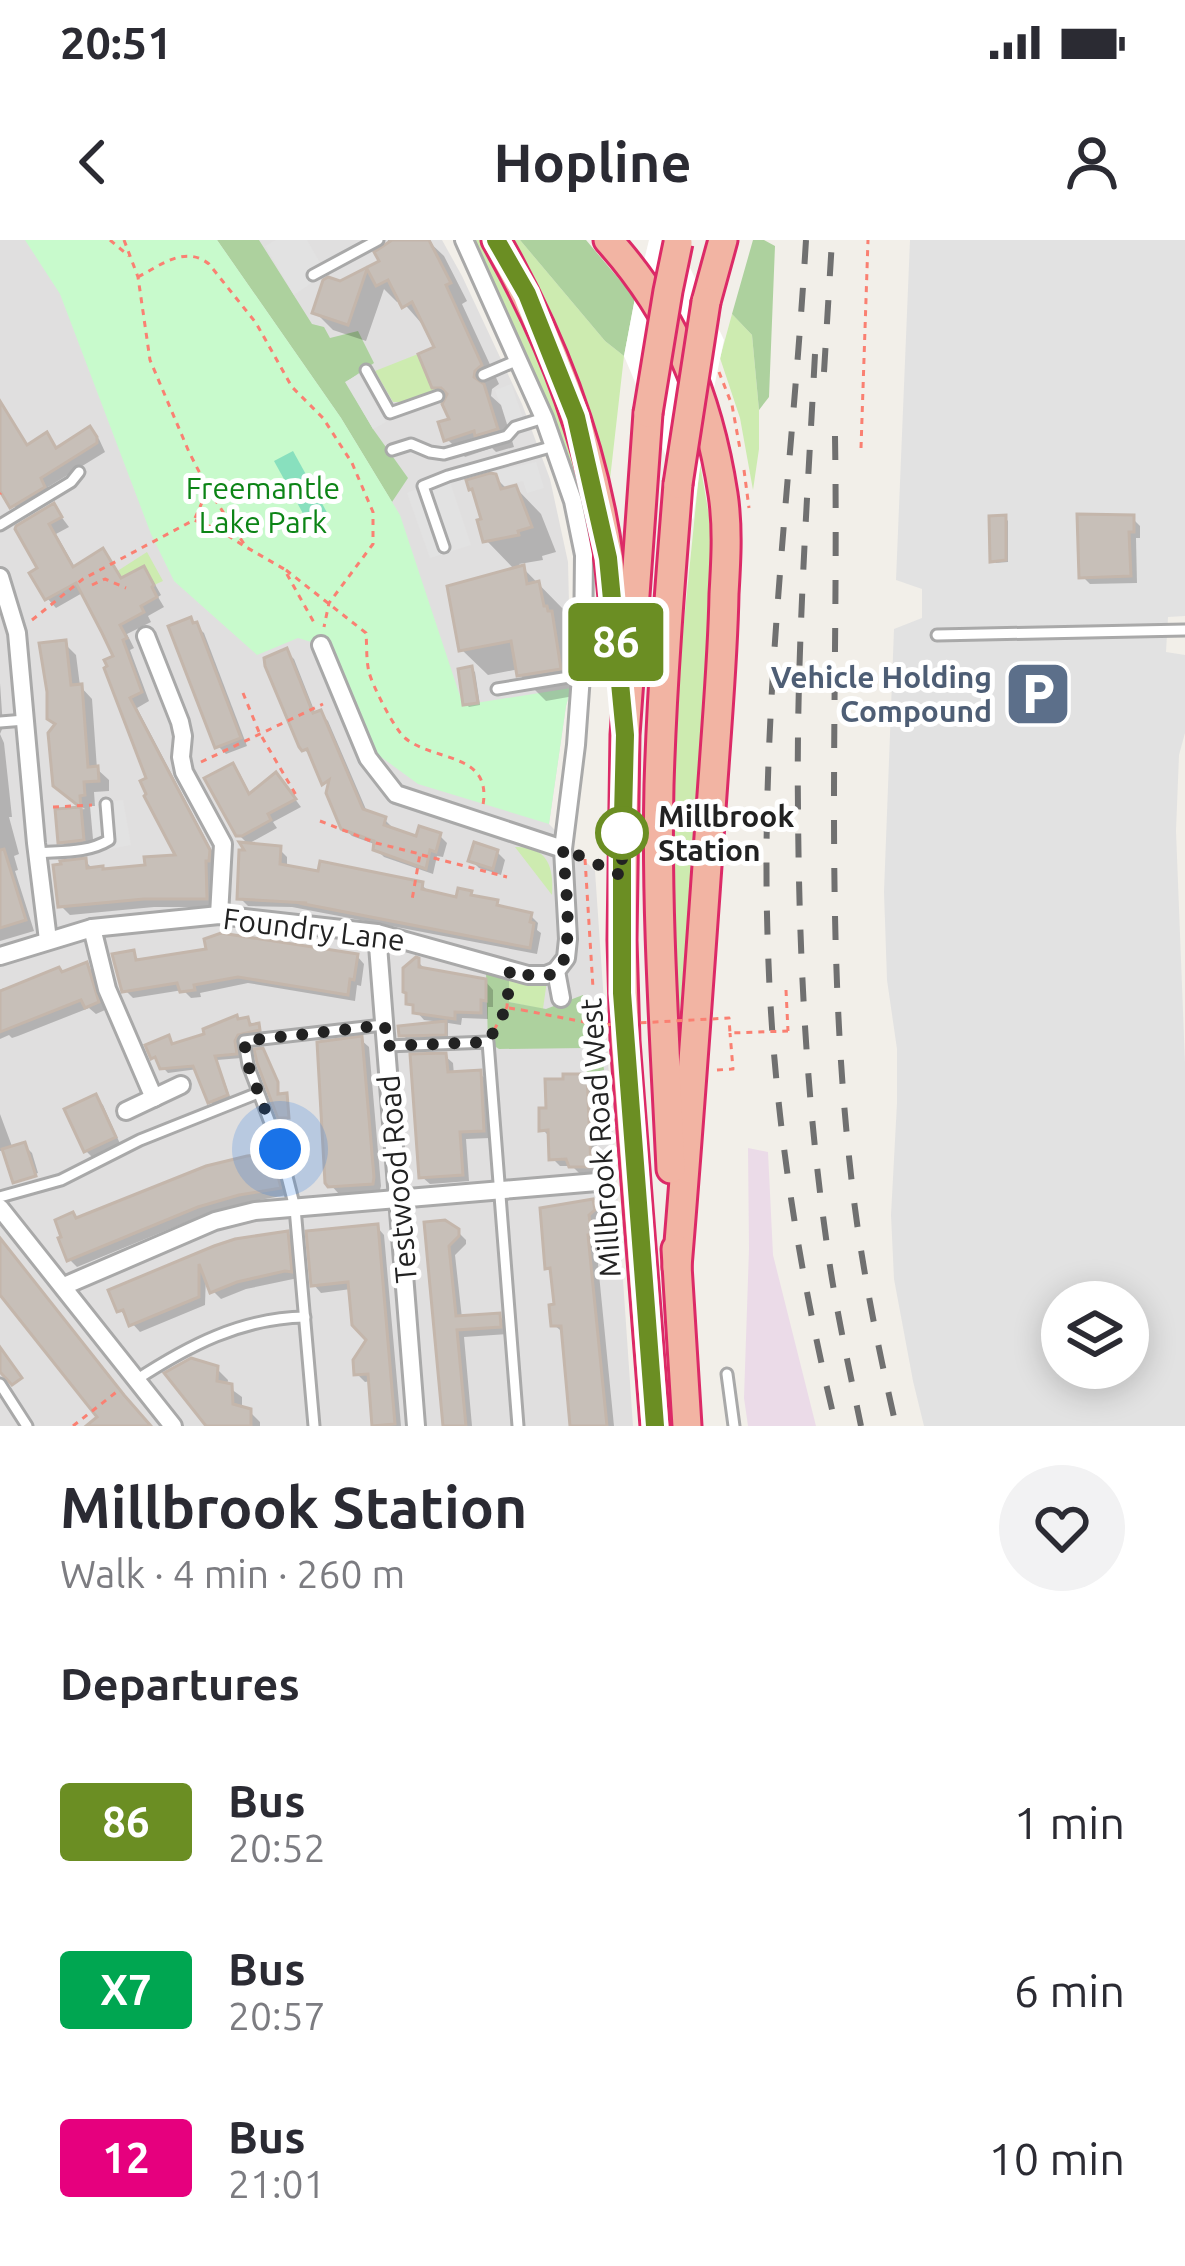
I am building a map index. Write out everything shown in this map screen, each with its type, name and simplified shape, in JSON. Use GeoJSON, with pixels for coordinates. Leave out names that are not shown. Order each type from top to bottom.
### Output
{"type":"FeatureCollection","features":[{"type":"Feature","properties":{"kind":"highway"},"geometry":{"type":"LineString","coordinates":[[496,240],[546,337],[582,439],[608,558],[625,735]]}},
{"type":"Feature","properties":{"kind":"highway"},"geometry":{"type":"LineString","coordinates":[[608,240],[651,292],[684,355],[710,430],[727,531],[690,1120],[676,1267]]}},
{"type":"Feature","properties":{"kind":"highway"},"geometry":{"type":"LineString","coordinates":[[687,1426],[664,1038],[659,851],[664,661],[678,484],[706,302],[723,240]]}},
{"type":"Feature","properties":{"kind":"highway","name":"Millbrook Road West"},"geometry":{"type":"LineString","coordinates":[[655,1426],[622,993],[622,857],[625,735],[648,413],[679,241]]}},
{"type":"Feature","properties":{"kind":"street"},"geometry":{"type":"LineString","coordinates":[[464,240],[544,418],[573,501],[584,555],[576,746],[563,848],[568,939],[566,958],[556,971],[561,998]]}},
{"type":"Feature","properties":{"kind":"street"},"geometry":{"type":"LineString","coordinates":[[0,577],[6,611],[17,634],[48,940]]}},
{"type":"Feature","properties":{"kind":"street"},"geometry":{"type":"LineString","coordinates":[[146,636],[180,722],[184,772],[223,844],[219,915]]}},
{"type":"Feature","properties":{"kind":"street"},"geometry":{"type":"LineString","coordinates":[[319,637],[368,758],[396,794],[563,848]]}},
{"type":"Feature","properties":{"kind":"street","name":"Foundry Lane"},"geometry":{"type":"LineString","coordinates":[[0,956],[92,928],[219,915],[377,932],[528,975],[556,971]]}},
{"type":"Feature","properties":{"kind":"street"},"geometry":{"type":"LineString","coordinates":[[92,928],[107,989],[154,1098]]}},
{"type":"Feature","properties":{"kind":"street","name":"Testwood Road"},"geometry":{"type":"LineString","coordinates":[[377,932],[416,1426]]}},
{"type":"Feature","properties":{"kind":"street"},"geometry":{"type":"LineString","coordinates":[[127,1111],[181,1085]]}},
{"type":"Feature","properties":{"kind":"street"},"geometry":{"type":"LineString","coordinates":[[64,1286],[215,1221],[255,1211],[597,1182]]}},
{"type":"Feature","properties":{"kind":"street"},"geometry":{"type":"LineString","coordinates":[[0,1208],[173,1426]]}},
{"type":"Feature","properties":{"kind":"lane"},"geometry":{"type":"LineString","coordinates":[[313,274],[378,240]]}},
{"type":"Feature","properties":{"kind":"lane"},"geometry":{"type":"LineString","coordinates":[[483,375],[518,360]]}},
{"type":"Feature","properties":{"kind":"lane"},"geometry":{"type":"LineString","coordinates":[[366,370],[390,413],[438,396]]}},
{"type":"Feature","properties":{"kind":"lane"},"geometry":{"type":"LineString","coordinates":[[392,450],[411,444],[444,454],[507,436],[514,427],[544,418]]}},
{"type":"Feature","properties":{"kind":"lane"},"geometry":{"type":"LineString","coordinates":[[444,548],[423,486],[554,446]]}},
{"type":"Feature","properties":{"kind":"lane"},"geometry":{"type":"LineString","coordinates":[[0,525],[71,482],[79,472]]}},
{"type":"Feature","properties":{"kind":"lane"},"geometry":{"type":"LineString","coordinates":[[937,635],[1185,630]]}},
{"type":"Feature","properties":{"kind":"lane"},"geometry":{"type":"LineString","coordinates":[[497,688],[581,676]]}},
{"type":"Feature","properties":{"kind":"lane"},"geometry":{"type":"LineString","coordinates":[[0,722],[25,720]]}},
{"type":"Feature","properties":{"kind":"lane"},"geometry":{"type":"LineString","coordinates":[[37,853],[106,844],[106,804]]}},
{"type":"Feature","properties":{"kind":"lane"},"geometry":{"type":"LineString","coordinates":[[314,1426],[295,1208],[244,1041],[385,1025]]}},
{"type":"Feature","properties":{"kind":"lane"},"geometry":{"type":"LineString","coordinates":[[386,1046],[488,1042],[518,1426]]}},
{"type":"Feature","properties":{"kind":"lane"},"geometry":{"type":"LineString","coordinates":[[0,1197],[61,1180],[140,1140],[258,1093]]}},
{"type":"Feature","properties":{"kind":"lane"},"geometry":{"type":"LineString","coordinates":[[135,1379],[214,1336],[256,1322],[305,1317]]}},
{"type":"Feature","properties":{"kind":"lane"},"geometry":{"type":"LineString","coordinates":[[727,1374],[734,1426]]}},
{"type":"Feature","properties":{"kind":"lane"},"geometry":{"type":"LineString","coordinates":[[0,1384],[27,1426]]}},
{"type":"Feature","properties":{"kind":"path"},"geometry":{"type":"LineString","coordinates":[[110,240],[130,254]]}},
{"type":"Feature","properties":{"kind":"path"},"geometry":{"type":"LineString","coordinates":[[124,240],[138,277],[150,360],[208,489],[246,547]]}},
{"type":"Feature","properties":{"kind":"path"},"geometry":{"type":"LineString","coordinates":[[861,448],[868,240]]}},
{"type":"Feature","properties":{"kind":"path"},"geometry":{"type":"LineString","coordinates":[[130,254],[133,244]]}},
{"type":"Feature","properties":{"kind":"path"},"geometry":{"type":"LineString","coordinates":[[138,277],[184,254],[200,256],[256,323],[292,387],[322,418],[352,464],[373,512],[373,544],[328,603],[319,637]]}},
{"type":"Feature","properties":{"kind":"path"},"geometry":{"type":"LineString","coordinates":[[17,634],[82,579],[194,520],[208,489]]}},
{"type":"Feature","properties":{"kind":"path"},"geometry":{"type":"LineString","coordinates":[[194,520],[284,569],[366,633],[369,673],[401,736],[477,772],[485,793],[481,822]]}},
{"type":"Feature","properties":{"kind":"path"},"geometry":{"type":"LineString","coordinates":[[284,569],[319,637]]}},
{"type":"Feature","properties":{"kind":"path"},"geometry":{"type":"LineString","coordinates":[[92,585],[105,578],[126,588]]}},
{"type":"Feature","properties":{"kind":"path"},"geometry":{"type":"LineString","coordinates":[[243,693],[259,732],[296,795]]}},
{"type":"Feature","properties":{"kind":"path"},"geometry":{"type":"LineString","coordinates":[[184,772],[342,696]]}},
{"type":"Feature","properties":{"kind":"path"},"geometry":{"type":"LineString","coordinates":[[33,808],[106,804]]}},
{"type":"Feature","properties":{"kind":"path"},"geometry":{"type":"LineString","coordinates":[[320,820],[376,843],[507,877]]}},
{"type":"Feature","properties":{"kind":"path"},"geometry":{"type":"LineString","coordinates":[[563,848],[585,859],[593,988]]}},
{"type":"Feature","properties":{"kind":"path"},"geometry":{"type":"LineString","coordinates":[[412,900],[420,854]]}},
{"type":"Feature","properties":{"kind":"path"},"geometry":{"type":"LineString","coordinates":[[488,1042],[507,1007],[510,970]]}},
{"type":"Feature","properties":{"kind":"path"},"geometry":{"type":"LineString","coordinates":[[730,1034],[788,1031],[786,990]]}},
{"type":"Feature","properties":{"kind":"path"},"geometry":{"type":"LineString","coordinates":[[507,1007],[600,1025],[729,1018],[734,1069],[704,1071]]}},
{"type":"Feature","properties":{"kind":"path"},"geometry":{"type":"LineString","coordinates":[[73,1426],[135,1379]]}},
{"type":"Feature","properties":{"kind":"shaded area"},"geometry":{"type":"Polygon","coordinates":[[[0,240],[442,240],[462,276],[522,404],[550,479],[568,562],[571,688],[549,824],[595,871],[633,1426],[0,1426],[0,240]]]}},
{"type":"Feature","properties":{"kind":"shaded area"},"geometry":{"type":"Polygon","coordinates":[[[276,240],[307,240],[326,273],[294,295],[265,246],[276,240]]]}},
{"type":"Feature","properties":{"kind":"shaded area","name":"Vehicle Holding Compound"},"geometry":{"type":"Polygon","coordinates":[[[910,240],[1185,240],[1185,616],[1168,617],[1166,652],[1185,655],[1185,733],[1179,755],[1176,831],[1185,1063],[1185,1426],[924,1426],[894,1279],[891,1215],[897,1049],[887,980],[884,892],[894,629],[922,618],[922,589],[896,580],[910,240]]]}},
{"type":"Feature","properties":{"kind":"shaded area"},"geometry":{"type":"Polygon","coordinates":[[[359,374],[386,422],[373,429],[345,382],[359,374]]]}},
{"type":"Feature","properties":{"kind":"shaded area"},"geometry":{"type":"Polygon","coordinates":[[[511,384],[523,418],[508,425],[495,390],[511,384]]]}},
{"type":"Feature","properties":{"kind":"shaded area"},"geometry":{"type":"Polygon","coordinates":[[[536,462],[544,488],[527,493],[523,481],[500,487],[495,471],[536,462]]]}},
{"type":"Feature","properties":{"kind":"shaded area"},"geometry":{"type":"Polygon","coordinates":[[[448,476],[471,545],[430,558],[407,493],[448,476]]]}},
{"type":"Feature","properties":{"kind":"shaded area"},"geometry":{"type":"Polygon","coordinates":[[[123,800],[131,845],[94,852],[90,802],[123,800]]]}},
{"type":"Feature","properties":{"kind":"shaded area"},"geometry":{"type":"Polygon","coordinates":[[[748,1148],[768,1152],[773,1255],[816,1426],[748,1426],[744,1398],[748,1148]]]}},
{"type":"Feature","properties":{"kind":"green space","name":"Freemantle Lake Park"},"geometry":{"type":"Polygon","coordinates":[[[25,240],[217,240],[341,418],[400,515],[463,705],[571,688],[549,824],[418,784],[377,754],[321,645],[298,638],[257,655],[174,581],[151,534],[60,294],[25,240]]]}},
{"type":"Feature","properties":{"kind":"green space"},"geometry":{"type":"Polygon","coordinates":[[[217,240],[259,240],[312,324],[324,327],[330,338],[358,331],[374,363],[346,382],[408,478],[392,502],[341,418],[217,240]]]}},
{"type":"Feature","properties":{"kind":"green space"},"geometry":{"type":"Polygon","coordinates":[[[467,240],[481,240],[535,334],[564,411],[586,501],[581,502],[467,240]]]}},
{"type":"Feature","properties":{"kind":"green space"},"geometry":{"type":"Polygon","coordinates":[[[510,240],[520,240],[605,341],[624,356],[609,488],[557,329],[510,240]]]}},
{"type":"Feature","properties":{"kind":"green space"},"geometry":{"type":"Polygon","coordinates":[[[520,240],[586,240],[635,298],[624,356],[605,341],[520,240]]]}},
{"type":"Feature","properties":{"kind":"green space"},"geometry":{"type":"Polygon","coordinates":[[[753,240],[775,246],[769,397],[759,410],[752,335],[732,314],[753,240]]]}},
{"type":"Feature","properties":{"kind":"green space"},"geometry":{"type":"Polygon","coordinates":[[[732,314],[752,335],[759,410],[753,490],[740,418],[720,358],[732,314]]]}},
{"type":"Feature","properties":{"kind":"green space"},"geometry":{"type":"Polygon","coordinates":[[[418,354],[435,390],[407,402],[393,402],[375,371],[418,354]]]}},
{"type":"Feature","properties":{"kind":"green space"},"geometry":{"type":"Polygon","coordinates":[[[293,451],[330,518],[311,528],[274,461],[293,451]]]}},
{"type":"Feature","properties":{"kind":"green space"},"geometry":{"type":"Polygon","coordinates":[[[700,464],[713,538],[699,808],[680,1010],[679,1110],[670,1011],[675,711],[700,464]]]}},
{"type":"Feature","properties":{"kind":"green space"},"geometry":{"type":"Polygon","coordinates":[[[147,552],[163,581],[154,585],[143,566],[126,575],[131,585],[105,579],[147,552]]]}},
{"type":"Feature","properties":{"kind":"green space"},"geometry":{"type":"Polygon","coordinates":[[[515,847],[535,850],[546,860],[552,895],[515,847]]]}},
{"type":"Feature","properties":{"kind":"green space"},"geometry":{"type":"Polygon","coordinates":[[[486,972],[509,978],[509,1002],[546,1009],[583,995],[586,1029],[599,1031],[604,1070],[587,1074],[585,1048],[499,1049],[488,1042],[486,972]]]}},
{"type":"Feature","properties":{"kind":"green space"},"geometry":{"type":"Polygon","coordinates":[[[509,978],[547,980],[543,1009],[509,1002],[509,978]]]}},
{"type":"Feature","properties":{"kind":"pier"},"geometry":{"type":"Polygon","coordinates":[[[649,240],[677,240],[724,340],[693,520],[624,356],[649,240]]]}},
{"type":"Feature","properties":{"kind":"building"},"geometry":{"type":"Polygon","coordinates":[[[392,240],[429,240],[482,365],[474,377],[484,384],[498,429],[444,441],[438,422],[449,419],[442,404],[447,394],[432,388],[418,354],[434,347],[412,302],[402,308],[388,280],[376,286],[367,269],[348,325],[312,313],[323,280],[340,281],[379,261],[374,252],[392,240]]]}},
{"type":"Feature","properties":{"kind":"building"},"geometry":{"type":"Polygon","coordinates":[[[0,401],[27,445],[47,432],[56,448],[90,426],[97,437],[97,443],[41,478],[45,487],[10,508],[0,491],[0,401]]]}},
{"type":"Feature","properties":{"kind":"building"},"geometry":{"type":"Polygon","coordinates":[[[496,474],[501,489],[516,485],[532,527],[518,531],[519,535],[483,542],[477,520],[481,519],[466,480],[496,474]]]}},
{"type":"Feature","properties":{"kind":"building"},"geometry":{"type":"Polygon","coordinates":[[[54,503],[62,517],[49,524],[73,567],[103,548],[121,578],[144,566],[154,585],[157,597],[141,606],[144,612],[120,625],[142,692],[130,698],[210,850],[207,899],[58,907],[53,865],[60,861],[86,858],[87,868],[103,869],[145,865],[144,857],[175,855],[144,796],[140,781],[146,778],[104,668],[104,660],[113,656],[102,633],[76,583],[45,600],[29,573],[37,568],[16,526],[54,503]]]}},
{"type":"Feature","properties":{"kind":"building"},"geometry":{"type":"Polygon","coordinates":[[[1077,514],[1134,515],[1134,532],[1129,532],[1131,576],[1079,578],[1077,514]]]}},
{"type":"Feature","properties":{"kind":"building"},"geometry":{"type":"Polygon","coordinates":[[[1006,515],[1006,560],[990,562],[989,516],[1006,515]]]}},
{"type":"Feature","properties":{"kind":"building"},"geometry":{"type":"Polygon","coordinates":[[[524,565],[527,584],[539,581],[544,606],[552,611],[561,669],[517,676],[511,641],[459,651],[447,586],[524,565]]]}},
{"type":"Feature","properties":{"kind":"building"},"geometry":{"type":"Polygon","coordinates":[[[191,617],[197,622],[241,738],[215,748],[168,626],[191,617]]]}},
{"type":"Feature","properties":{"kind":"building"},"geometry":{"type":"Polygon","coordinates":[[[66,640],[71,685],[82,684],[88,767],[98,766],[99,781],[84,782],[85,795],[80,796],[84,840],[58,843],[55,809],[80,807],[53,786],[48,733],[55,724],[47,719],[39,643],[66,640]]]}},
{"type":"Feature","properties":{"kind":"building"},"geometry":{"type":"Polygon","coordinates":[[[287,648],[313,713],[321,710],[363,809],[386,817],[384,825],[416,836],[419,826],[441,833],[436,852],[430,850],[426,869],[373,850],[374,841],[341,829],[326,793],[329,780],[322,785],[307,749],[299,747],[265,666],[264,658],[287,648]]]}},
{"type":"Feature","properties":{"kind":"building"},"geometry":{"type":"Polygon","coordinates":[[[472,666],[478,703],[463,705],[458,669],[472,666]]]}},
{"type":"Feature","properties":{"kind":"building"},"geometry":{"type":"Polygon","coordinates":[[[233,763],[249,794],[276,772],[296,799],[242,836],[236,836],[204,778],[233,763]]]}},
{"type":"Feature","properties":{"kind":"building"},"geometry":{"type":"Polygon","coordinates":[[[239,842],[281,846],[280,864],[318,871],[320,861],[423,882],[422,889],[456,897],[458,888],[498,900],[497,905],[532,913],[530,948],[307,903],[237,899],[239,850],[244,850],[239,842]]]}},
{"type":"Feature","properties":{"kind":"building"},"geometry":{"type":"Polygon","coordinates":[[[474,842],[498,850],[493,869],[468,861],[474,842]]]}},
{"type":"Feature","properties":{"kind":"building"},"geometry":{"type":"Polygon","coordinates":[[[4,849],[26,920],[0,928],[0,850],[4,849]]]}},
{"type":"Feature","properties":{"kind":"building"},"geometry":{"type":"Polygon","coordinates":[[[221,933],[358,954],[348,995],[238,977],[180,992],[177,983],[122,992],[112,954],[134,950],[136,960],[206,949],[204,939],[221,933]]]}},
{"type":"Feature","properties":{"kind":"building"},"geometry":{"type":"Polygon","coordinates":[[[416,957],[419,967],[486,979],[481,1013],[455,1012],[455,1019],[413,1013],[403,992],[403,968],[416,957]]]}},
{"type":"Feature","properties":{"kind":"building"},"geometry":{"type":"Polygon","coordinates":[[[87,962],[99,1002],[85,1008],[81,1000],[0,1032],[0,991],[59,967],[62,972],[87,962]]]}},
{"type":"Feature","properties":{"kind":"building"},"geometry":{"type":"Polygon","coordinates":[[[237,1015],[238,1019],[248,1017],[250,1025],[259,1023],[260,1030],[238,1035],[237,1054],[215,1056],[228,1095],[208,1103],[193,1066],[160,1069],[145,1045],[169,1035],[172,1044],[204,1034],[203,1029],[237,1015]]]}},
{"type":"Feature","properties":{"kind":"building"},"geometry":{"type":"Polygon","coordinates":[[[446,1021],[446,1035],[399,1036],[398,1026],[446,1021]]]}},
{"type":"Feature","properties":{"kind":"building"},"geometry":{"type":"Polygon","coordinates":[[[362,1036],[373,1184],[328,1187],[317,1042],[362,1036]]]}},
{"type":"Feature","properties":{"kind":"building"},"geometry":{"type":"Polygon","coordinates":[[[263,1048],[278,1082],[278,1094],[287,1093],[289,1118],[280,1118],[280,1124],[257,1063],[254,1049],[263,1048]]]}},
{"type":"Feature","properties":{"kind":"building"},"geometry":{"type":"Polygon","coordinates":[[[446,1053],[448,1072],[481,1070],[484,1131],[460,1132],[463,1175],[419,1178],[410,1054],[446,1053]]]}},
{"type":"Feature","properties":{"kind":"building"},"geometry":{"type":"Polygon","coordinates":[[[563,1074],[587,1074],[591,1167],[569,1167],[566,1159],[549,1160],[548,1130],[539,1131],[539,1108],[546,1108],[545,1079],[563,1079],[563,1074]]]}},
{"type":"Feature","properties":{"kind":"building"},"geometry":{"type":"Polygon","coordinates":[[[96,1094],[116,1137],[84,1152],[64,1109],[96,1094]]]}},
{"type":"Feature","properties":{"kind":"building"},"geometry":{"type":"Polygon","coordinates":[[[25,1142],[36,1176],[13,1183],[2,1149],[25,1142]]]}},
{"type":"Feature","properties":{"kind":"building"},"geometry":{"type":"Polygon","coordinates":[[[272,1153],[281,1188],[198,1207],[67,1261],[55,1220],[73,1212],[76,1218],[206,1166],[272,1153]]]}},
{"type":"Feature","properties":{"kind":"building"},"geometry":{"type":"Polygon","coordinates":[[[593,1199],[592,1234],[588,1235],[607,1426],[570,1426],[561,1326],[551,1326],[549,1305],[554,1304],[550,1268],[545,1269],[540,1208],[593,1199]]]}},
{"type":"Feature","properties":{"kind":"building"},"geometry":{"type":"Polygon","coordinates":[[[445,1220],[459,1229],[449,1246],[456,1316],[500,1313],[501,1327],[457,1330],[466,1426],[443,1426],[424,1222],[445,1220]]]}},
{"type":"Feature","properties":{"kind":"building"},"geometry":{"type":"Polygon","coordinates":[[[378,1224],[395,1424],[372,1426],[368,1374],[354,1375],[353,1360],[366,1340],[352,1325],[348,1282],[311,1286],[306,1231],[378,1224]]]}},
{"type":"Feature","properties":{"kind":"building"},"geometry":{"type":"Polygon","coordinates":[[[288,1231],[292,1272],[237,1282],[210,1293],[199,1264],[199,1297],[129,1326],[108,1290],[235,1239],[288,1231]]]}},
{"type":"Feature","properties":{"kind":"building"},"geometry":{"type":"Polygon","coordinates":[[[0,1238],[151,1426],[86,1426],[97,1417],[0,1295],[0,1238]]]}},
{"type":"Feature","properties":{"kind":"building"},"geometry":{"type":"Polygon","coordinates":[[[0,1347],[22,1378],[12,1385],[0,1372],[0,1347]]]}},
{"type":"Feature","properties":{"kind":"building"},"geometry":{"type":"Polygon","coordinates":[[[191,1358],[218,1366],[217,1381],[232,1384],[233,1404],[251,1409],[251,1426],[206,1426],[164,1373],[191,1358]]]}},
{"type":"Feature","properties":{"kind":"railway"},"geometry":{"type":"LineString","coordinates":[[806,240],[772,683],[768,949],[775,1069],[790,1189],[836,1426]]}},
{"type":"Feature","properties":{"kind":"railway"},"geometry":{"type":"LineString","coordinates":[[824,372],[832,240]]}},
{"type":"Feature","properties":{"kind":"railway"},"geometry":{"type":"LineString","coordinates":[[815,354],[799,696],[802,970],[819,1185],[861,1426]]}},
{"type":"Feature","properties":{"kind":"railway"},"geometry":{"type":"LineString","coordinates":[[835,436],[835,898],[842,1083],[859,1238],[896,1426]]}},
{"type":"Feature","properties":{"kind":"bus line","name":"86"},"geometry":{"type":"LineString","coordinates":[[496,240],[527,294],[576,417],[608,558],[625,735],[622,993],[655,1426]]}},
{"type":"Feature","properties":{"kind":"place","name":"Vehicle Holding Compound"},"geometry":{"type":"Point","coordinates":[1038,694]}},
{"type":"Feature","properties":{"kind":"place","name":"Millbrook Station"},"geometry":{"type":"Point","coordinates":[622,833]}},
{"type":"Feature","properties":{"kind":"route"},"geometry":{"type":"LineString","coordinates":[[280,1149],[248,1065],[244,1041],[385,1025],[386,1046],[488,1042],[507,1007],[510,970],[546,975],[566,958],[563,848],[622,876],[622,833]]}}]}
